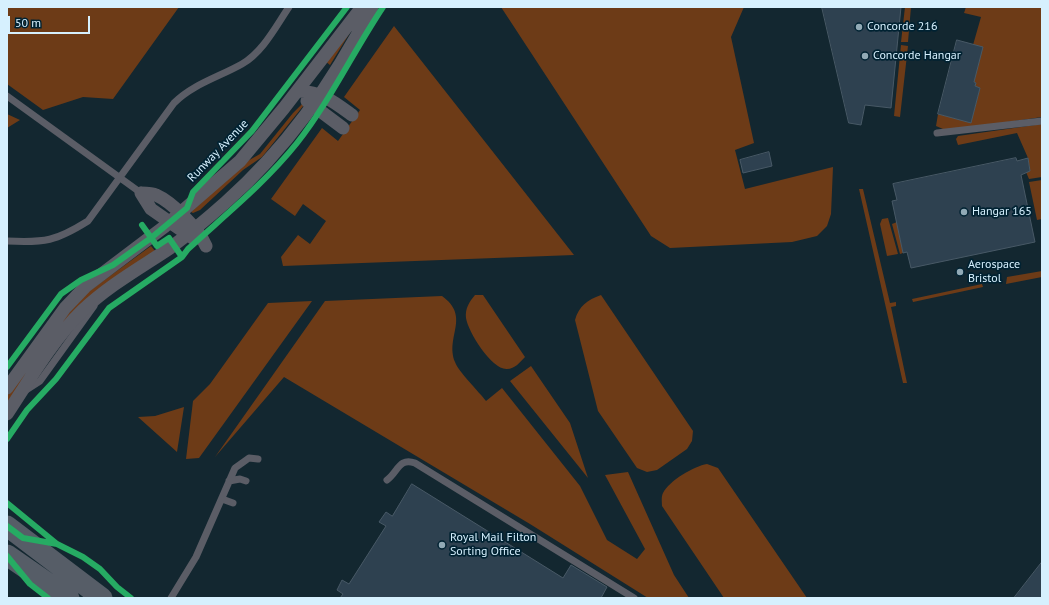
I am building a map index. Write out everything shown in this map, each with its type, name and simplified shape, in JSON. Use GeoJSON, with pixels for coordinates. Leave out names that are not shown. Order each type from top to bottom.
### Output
{"type":"FeatureCollection","features":[{"type":"Feature","properties":{"kind":"main road"},"geometry":{"type":"LineString","coordinates":[[9,526],[102,597]]}},
{"type":"Feature","properties":{"kind":"main road"},"geometry":{"type":"LineString","coordinates":[[7,556],[30,584],[48,598]]}},
{"type":"Feature","properties":{"kind":"main road"},"geometry":{"type":"LineString","coordinates":[[7,556],[69,598]]}},
{"type":"Feature","properties":{"kind":"street","name":"Runway Avenue"},"geometry":{"type":"LineString","coordinates":[[7,388],[73,298],[95,277],[181,214],[240,161],[259,140],[362,7]]}},
{"type":"Feature","properties":{"kind":"street"},"geometry":{"type":"LineString","coordinates":[[7,414],[71,323],[82,312],[103,294],[191,231],[255,174],[290,136],[317,100],[362,27],[372,7]]}},
{"type":"Feature","properties":{"kind":"street"},"geometry":{"type":"LineString","coordinates":[[298,90],[317,100],[342,128]]}},
{"type":"Feature","properties":{"kind":"street"},"geometry":{"type":"LineString","coordinates":[[317,100],[334,101],[352,115]]}},
{"type":"Feature","properties":{"kind":"street"},"geometry":{"type":"LineString","coordinates":[[141,192],[156,194],[181,214],[191,231]]}},
{"type":"Feature","properties":{"kind":"street"},"geometry":{"type":"LineString","coordinates":[[141,192],[147,206],[169,223],[191,231]]}},
{"type":"Feature","properties":{"kind":"lane"},"geometry":{"type":"LineString","coordinates":[[7,241],[45,241],[68,233],[88,221],[174,103],[185,92],[243,63],[258,51],[289,7]]}},
{"type":"Feature","properties":{"kind":"lane"},"geometry":{"type":"LineString","coordinates":[[7,96],[141,192]]}},
{"type":"Feature","properties":{"kind":"lane"},"geometry":{"type":"LineString","coordinates":[[937,133],[1042,121]]}},
{"type":"Feature","properties":{"kind":"lane"},"geometry":{"type":"LineString","coordinates":[[170,598],[196,556],[236,468],[249,458],[258,459]]}},
{"type":"Feature","properties":{"kind":"lane"},"geometry":{"type":"LineString","coordinates":[[387,480],[403,462],[410,461],[416,463],[634,598]]}},
{"type":"Feature","properties":{"kind":"lane"},"geometry":{"type":"LineString","coordinates":[[229,481],[240,479],[246,481]]}},
{"type":"Feature","properties":{"kind":"lane"},"geometry":{"type":"LineString","coordinates":[[222,499],[233,503]]}},
{"type":"Feature","properties":{"kind":"shaded area"},"geometry":{"type":"Polygon","coordinates":[[[7,7],[179,7],[113,99],[83,97],[43,110],[7,84],[7,7]]]}},
{"type":"Feature","properties":{"kind":"shaded area"},"geometry":{"type":"Polygon","coordinates":[[[501,7],[744,7],[731,37],[754,143],[735,150],[745,189],[833,167],[831,214],[827,226],[817,236],[792,242],[670,248],[651,236],[501,7]]]}},
{"type":"Feature","properties":{"kind":"shaded area"},"geometry":{"type":"Polygon","coordinates":[[[905,7],[911,7],[908,42],[901,42],[905,7]]]}},
{"type":"Feature","properties":{"kind":"shaded area"},"geometry":{"type":"Polygon","coordinates":[[[966,7],[1042,7],[1042,117],[953,130],[943,129],[936,126],[938,114],[971,122],[980,88],[975,86],[976,83],[974,82],[973,45],[981,17],[964,13],[966,7]]]}},
{"type":"Feature","properties":{"kind":"shaded area"},"geometry":{"type":"Polygon","coordinates":[[[394,26],[574,255],[283,266],[281,257],[298,235],[310,244],[326,221],[303,204],[295,216],[271,199],[322,128],[338,141],[360,110],[344,97],[394,26]]]}},
{"type":"Feature","properties":{"kind":"shaded area"},"geometry":{"type":"Polygon","coordinates":[[[351,31],[330,65],[325,61],[351,31]]]}},
{"type":"Feature","properties":{"kind":"shaded area"},"geometry":{"type":"Polygon","coordinates":[[[901,45],[908,46],[900,117],[894,116],[901,45]]]}},
{"type":"Feature","properties":{"kind":"shaded area"},"geometry":{"type":"Polygon","coordinates":[[[302,104],[304,105],[262,157],[243,170],[200,210],[193,213],[191,212],[244,163],[260,154],[302,104]]]}},
{"type":"Feature","properties":{"kind":"shaded area"},"geometry":{"type":"Polygon","coordinates":[[[7,114],[20,120],[7,128],[7,114]]]}},
{"type":"Feature","properties":{"kind":"shaded area"},"geometry":{"type":"Polygon","coordinates":[[[1042,124],[1042,177],[1029,179],[1026,172],[1030,171],[1028,158],[1017,133],[958,145],[956,139],[958,136],[1042,124]]]}},
{"type":"Feature","properties":{"kind":"shaded area"},"geometry":{"type":"Polygon","coordinates":[[[1042,180],[1042,219],[1037,220],[1029,182],[1042,180]]]}},
{"type":"Feature","properties":{"kind":"shaded area"},"geometry":{"type":"Polygon","coordinates":[[[859,189],[863,189],[890,303],[896,302],[896,306],[891,307],[907,383],[903,383],[859,189]]]}},
{"type":"Feature","properties":{"kind":"shaded area"},"geometry":{"type":"Polygon","coordinates":[[[888,218],[898,254],[887,256],[880,224],[882,219],[888,218]]]}},
{"type":"Feature","properties":{"kind":"shaded area"},"geometry":{"type":"Polygon","coordinates":[[[897,222],[903,253],[900,254],[892,224],[897,222]]]}},
{"type":"Feature","properties":{"kind":"shaded area"},"geometry":{"type":"Polygon","coordinates":[[[151,246],[155,251],[111,281],[7,407],[7,396],[66,316],[88,292],[151,246]]]}},
{"type":"Feature","properties":{"kind":"shaded area"},"geometry":{"type":"Polygon","coordinates":[[[1042,271],[1042,277],[1006,284],[1007,277],[1042,271]]]}},
{"type":"Feature","properties":{"kind":"shaded area"},"geometry":{"type":"Polygon","coordinates":[[[982,284],[983,287],[913,302],[912,299],[982,284]]]}},
{"type":"Feature","properties":{"kind":"shaded area"},"geometry":{"type":"Polygon","coordinates":[[[475,295],[483,295],[525,357],[512,368],[501,368],[488,357],[471,332],[466,318],[466,312],[469,303],[475,295]]]}},
{"type":"Feature","properties":{"kind":"shaded area"},"geometry":{"type":"Polygon","coordinates":[[[601,295],[693,431],[692,441],[687,449],[657,470],[647,472],[637,468],[598,411],[575,320],[584,304],[601,295]]]}},
{"type":"Feature","properties":{"kind":"shaded area"},"geometry":{"type":"Polygon","coordinates":[[[442,296],[455,312],[456,327],[453,353],[455,362],[464,376],[486,401],[502,388],[580,486],[607,540],[637,559],[645,549],[605,475],[628,472],[674,575],[689,598],[648,598],[530,524],[284,377],[215,457],[325,301],[442,296]]]}},
{"type":"Feature","properties":{"kind":"shaded area"},"geometry":{"type":"Polygon","coordinates":[[[312,301],[199,458],[186,459],[193,401],[210,384],[268,303],[312,301]]]}},
{"type":"Feature","properties":{"kind":"shaded area"},"geometry":{"type":"Polygon","coordinates":[[[531,366],[570,423],[588,478],[510,381],[531,366]]]}},
{"type":"Feature","properties":{"kind":"shaded area"},"geometry":{"type":"Polygon","coordinates":[[[184,407],[177,452],[138,417],[155,416],[184,407]]]}},
{"type":"Feature","properties":{"kind":"shaded area"},"geometry":{"type":"Polygon","coordinates":[[[707,464],[718,468],[807,598],[724,598],[662,506],[662,495],[666,488],[676,479],[689,471],[707,464]]]}},
{"type":"Feature","properties":{"kind":"building","name":"Concorde Hangar"},"geometry":{"type":"Polygon","coordinates":[[[822,7],[901,7],[891,108],[865,105],[861,125],[849,123],[822,7]]]}},
{"type":"Feature","properties":{"kind":"building"},"geometry":{"type":"Polygon","coordinates":[[[957,40],[983,47],[974,82],[976,83],[975,86],[980,88],[971,123],[938,114],[957,40]]]}},
{"type":"Feature","properties":{"kind":"building"},"geometry":{"type":"Polygon","coordinates":[[[769,152],[772,166],[743,173],[740,160],[769,152]]]}},
{"type":"Feature","properties":{"kind":"building","name":"Hangar 165"},"geometry":{"type":"Polygon","coordinates":[[[1016,158],[1017,161],[1028,158],[1030,171],[1021,175],[1035,242],[911,268],[907,252],[903,253],[892,201],[897,200],[893,184],[1016,158]]]}},
{"type":"Feature","properties":{"kind":"building","name":"Royal Mail Filton Sorting Office"},"geometry":{"type":"Polygon","coordinates":[[[412,484],[563,578],[571,565],[607,587],[601,598],[340,598],[343,594],[337,590],[342,580],[349,584],[386,526],[379,522],[386,512],[392,516],[412,484]]]}},
{"type":"Feature","properties":{"kind":"building"},"geometry":{"type":"Polygon","coordinates":[[[1042,562],[1042,598],[1014,598],[1042,562]]]}},
{"type":"Feature","properties":{"kind":"cycle path"},"geometry":{"type":"LineString","coordinates":[[7,367],[61,294],[81,280],[113,265],[151,238],[187,208],[193,192],[252,131],[347,7]]}},
{"type":"Feature","properties":{"kind":"cycle path"},"geometry":{"type":"LineString","coordinates":[[7,439],[27,410],[56,379],[109,308],[182,257],[188,249],[272,172],[285,158],[309,127],[383,7]]}},
{"type":"Feature","properties":{"kind":"cycle path"},"geometry":{"type":"LineString","coordinates":[[142,225],[157,246],[169,238],[182,257]]}},
{"type":"Feature","properties":{"kind":"cycle path"},"geometry":{"type":"LineString","coordinates":[[7,503],[57,544],[83,557],[100,569],[117,587],[131,598]]}},
{"type":"Feature","properties":{"kind":"cycle path"},"geometry":{"type":"LineString","coordinates":[[7,526],[23,538],[57,544]]}},
{"type":"Feature","properties":{"kind":"cycle path"},"geometry":{"type":"LineString","coordinates":[[7,556],[30,584],[48,598]]}},
{"type":"Feature","properties":{"kind":"place","name":"Concorde 216"},"geometry":{"type":"Point","coordinates":[859,27]}},
{"type":"Feature","properties":{"kind":"place","name":"Concorde Hangar"},"geometry":{"type":"Point","coordinates":[865,56]}},
{"type":"Feature","properties":{"kind":"place","name":"Hangar 165"},"geometry":{"type":"Point","coordinates":[964,212]}},
{"type":"Feature","properties":{"kind":"place","name":"Aerospace Bristol"},"geometry":{"type":"Point","coordinates":[960,272]}},
{"type":"Feature","properties":{"kind":"place","name":"Royal Mail Filton Sorting Office"},"geometry":{"type":"Point","coordinates":[442,545]}}]}
